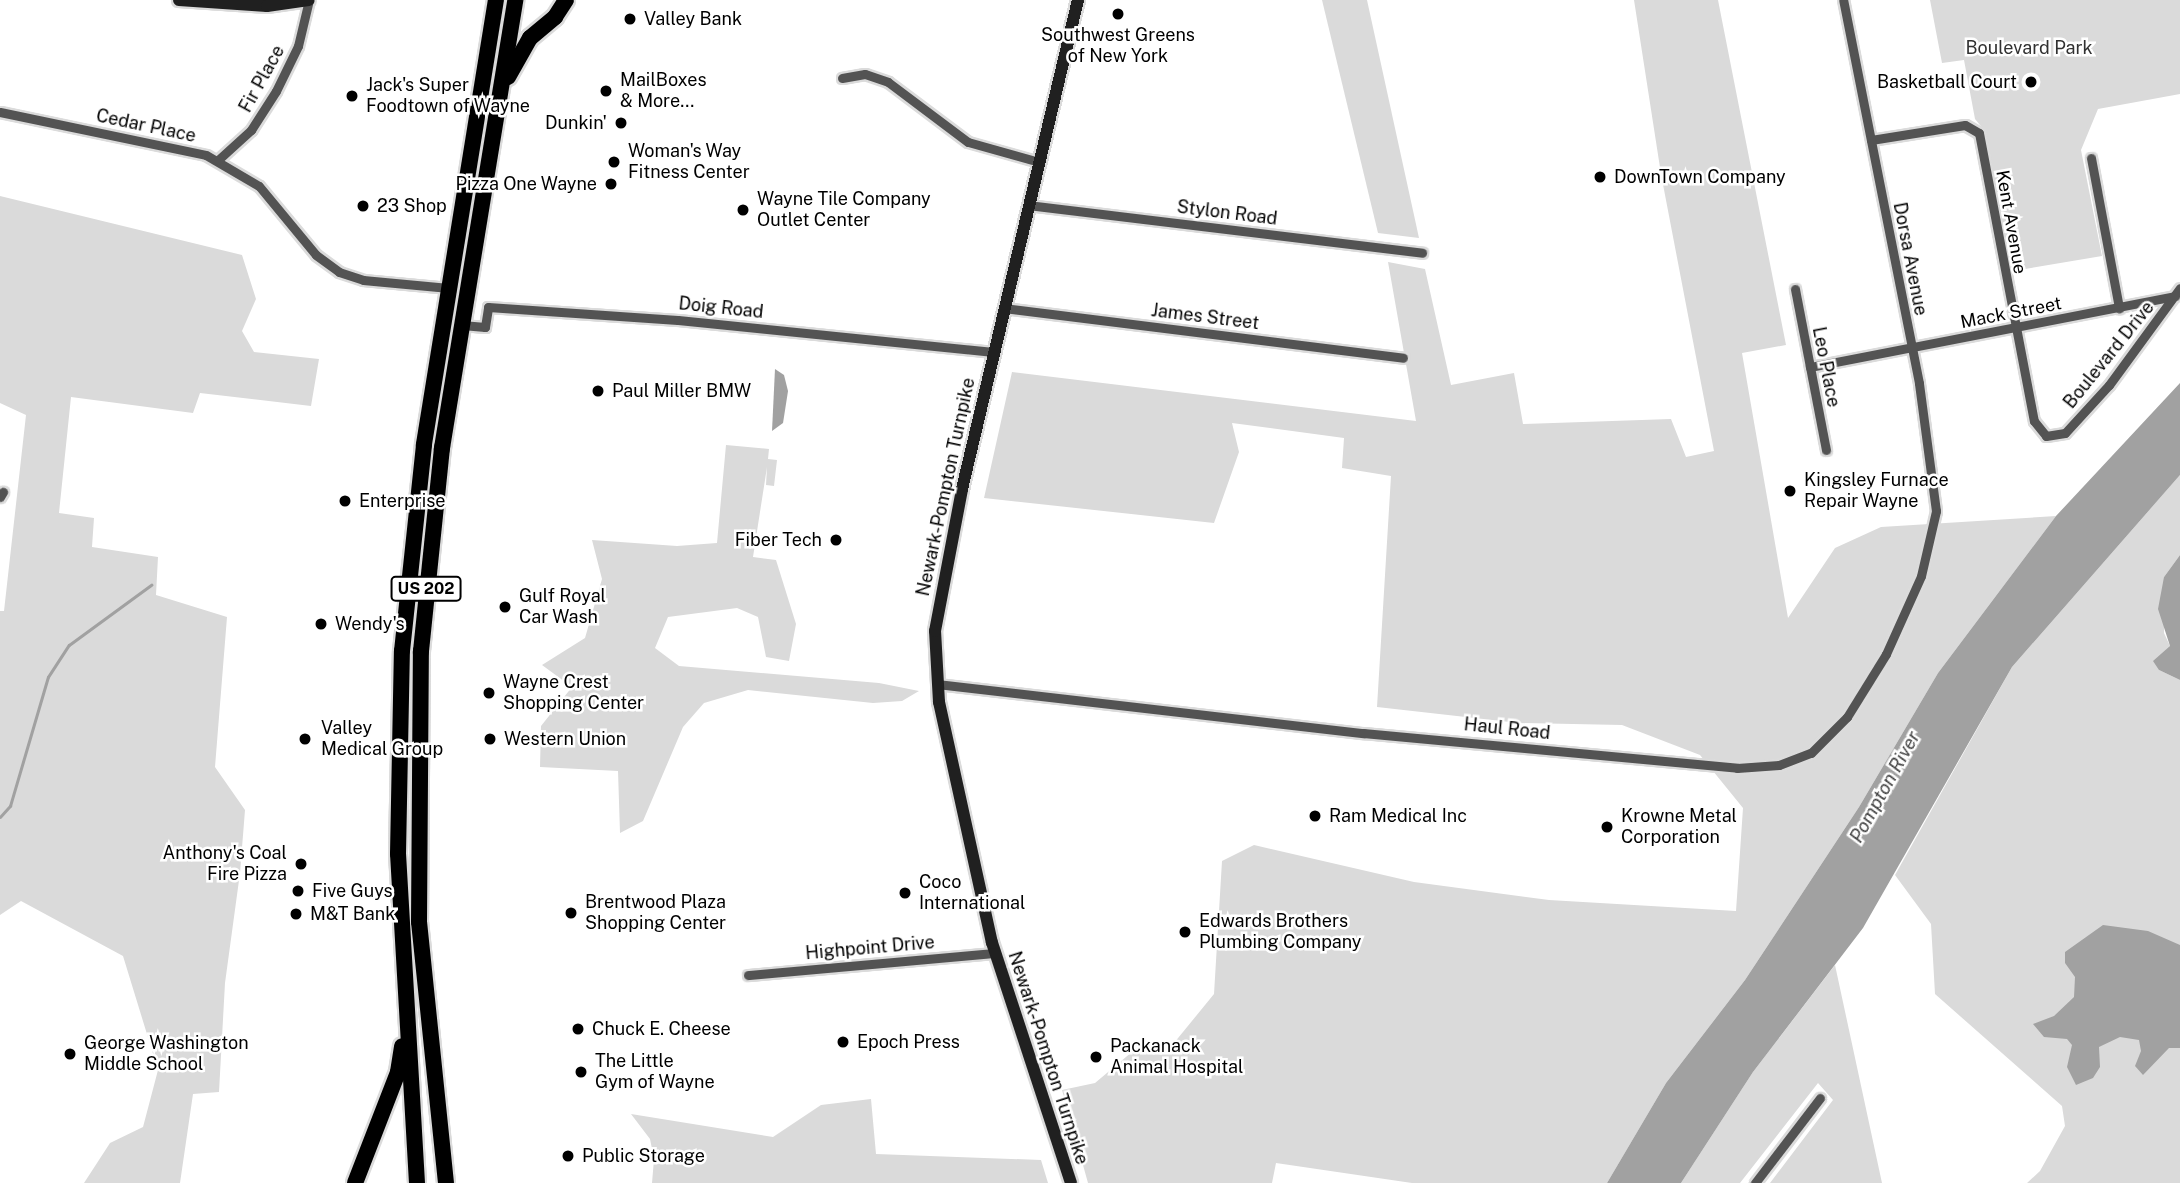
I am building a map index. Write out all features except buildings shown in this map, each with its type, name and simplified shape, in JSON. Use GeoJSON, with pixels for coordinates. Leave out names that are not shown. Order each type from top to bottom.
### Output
{"type":"FeatureCollection","features":[{"type":"Feature","properties":{"kind":"highway","name":"US 202"},"geometry":{"type":"LineString","coordinates":[[417,1183],[406,1026],[397,820],[402,651],[423,452],[496,0]]}},
{"type":"Feature","properties":{"kind":"highway","name":"US 202"},"geometry":{"type":"LineString","coordinates":[[446,1183],[421,956],[418,742],[430,550],[462,325],[515,0]]}},
{"type":"Feature","properties":{"kind":"highway"},"geometry":{"type":"LineString","coordinates":[[498,102],[519,53],[566,0]]}},
{"type":"Feature","properties":{"kind":"highway"},"geometry":{"type":"LineString","coordinates":[[355,1183],[398,1072],[406,1026]]}},
{"type":"Feature","properties":{"kind":"highway"},"geometry":{"type":"LineString","coordinates":[[411,1086],[425,1183]]}},
{"type":"Feature","properties":{"kind":"main road"},"geometry":{"type":"LineString","coordinates":[[179,0],[267,6],[309,0]]}},
{"type":"Feature","properties":{"kind":"main road","name":"Newark-Pompton Turnpike"},"geometry":{"type":"LineString","coordinates":[[1071,1183],[995,953],[937,684],[935,631],[941,582],[993,352],[1078,0]]}},
{"type":"Feature","properties":{"kind":"street","name":"Fir Place"},"geometry":{"type":"LineString","coordinates":[[218,160],[251,130],[270,102],[298,46],[309,0]]}},
{"type":"Feature","properties":{"kind":"street","name":"Dorsa Avenue"},"geometry":{"type":"LineString","coordinates":[[1843,0],[1933,465],[1933,526]]}},
{"type":"Feature","properties":{"kind":"street"},"geometry":{"type":"LineString","coordinates":[[842,78],[865,74],[888,82],[968,142],[1039,162]]}},
{"type":"Feature","properties":{"kind":"street","name":"Cedar Place"},"geometry":{"type":"LineString","coordinates":[[0,112],[176,146],[218,160],[259,186],[316,255],[339,272],[363,280],[449,288]]}},
{"type":"Feature","properties":{"kind":"street","name":"Kent Avenue"},"geometry":{"type":"LineString","coordinates":[[1871,140],[1971,125],[1979,133],[2032,410]]}},
{"type":"Feature","properties":{"kind":"street"},"geometry":{"type":"LineString","coordinates":[[2091,159],[2119,308]]}},
{"type":"Feature","properties":{"kind":"street","name":"Stylon Road"},"geometry":{"type":"LineString","coordinates":[[1028,205],[1422,253]]}},
{"type":"Feature","properties":{"kind":"street","name":"Leo Place"},"geometry":{"type":"LineString","coordinates":[[1795,289],[1826,450]]}},
{"type":"Feature","properties":{"kind":"street","name":"Mack Street"},"geometry":{"type":"LineString","coordinates":[[1810,367],[2119,308],[2178,292]]}},
{"type":"Feature","properties":{"kind":"street","name":"Boulevard Drive"},"geometry":{"type":"LineString","coordinates":[[2032,410],[2036,426],[2046,436],[2066,433],[2123,369],[2178,292]]}},
{"type":"Feature","properties":{"kind":"street","name":"Doig Road"},"geometry":{"type":"LineString","coordinates":[[462,325],[485,327],[488,307],[495,307],[678,320],[993,352]]}},
{"type":"Feature","properties":{"kind":"street","name":"James Street"},"geometry":{"type":"LineString","coordinates":[[1004,308],[1404,358]]}},
{"type":"Feature","properties":{"kind":"street","name":"Haul Road"},"geometry":{"type":"LineString","coordinates":[[937,684],[1363,733],[1738,768],[1779,765],[1811,753],[1859,700],[1907,611],[1933,526]]}},
{"type":"Feature","properties":{"kind":"street","name":"Highpoint Drive"},"geometry":{"type":"LineString","coordinates":[[748,975],[995,953]]}},
{"type":"Feature","properties":{"kind":"street"},"geometry":{"type":"LineString","coordinates":[[1757,1180],[1820,1098]]}},
{"type":"Feature","properties":{"kind":"green space"},"geometry":{"type":"Polygon","coordinates":[[[1322,0],[1367,0],[1419,238],[1378,233],[1322,0]]]}},
{"type":"Feature","properties":{"kind":"green space"},"geometry":{"type":"Polygon","coordinates":[[[1634,0],[1718,0],[1786,345],[1742,353],[1788,618],[1835,548],[1881,527],[2056,516],[1938,673],[1859,807],[1745,980],[1666,1083],[1607,1183],[1412,1183],[1276,1163],[1272,1183],[1088,1183],[1062,1090],[1095,1083],[1145,1041],[1174,1043],[1214,994],[1222,861],[1254,845],[1414,882],[1549,900],[1736,911],[1743,808],[1700,755],[1622,725],[1519,723],[1377,707],[1391,476],[1342,468],[1344,438],[1232,423],[1239,452],[1214,523],[984,498],[1012,372],[1416,421],[1388,262],[1425,269],[1451,385],[1514,373],[1523,424],[1671,419],[1686,457],[1714,451],[1661,174],[1634,0]]]}},
{"type":"Feature","properties":{"kind":"green space","name":"Boulevard Park"},"geometry":{"type":"Polygon","coordinates":[[[1930,0],[2180,0],[2180,94],[2098,109],[2081,150],[2102,256],[2013,271],[1984,130],[1975,119],[1964,60],[1942,63],[1930,0]]]}},
{"type":"Feature","properties":{"kind":"green space"},"geometry":{"type":"Polygon","coordinates":[[[0,196],[242,255],[256,299],[242,331],[254,352],[319,359],[311,406],[200,393],[193,413],[71,397],[59,513],[94,518],[92,547],[158,557],[156,595],[227,617],[215,767],[245,810],[240,873],[225,983],[219,1092],[193,1094],[180,1183],[84,1183],[110,1143],[143,1127],[158,1070],[123,956],[21,901],[0,915],[0,611],[4,611],[26,415],[0,403],[0,196]]]}},
{"type":"Feature","properties":{"kind":"green space"},"geometry":{"type":"Polygon","coordinates":[[[726,445],[769,449],[768,459],[777,460],[774,486],[766,485],[767,467],[753,557],[776,560],[796,624],[789,661],[766,657],[758,617],[737,608],[668,617],[655,648],[679,666],[879,683],[919,691],[902,701],[873,703],[748,690],[704,703],[683,727],[643,821],[620,833],[618,771],[540,767],[541,726],[572,687],[542,665],[585,638],[602,579],[592,540],[677,546],[717,543],[726,445]]]}},
{"type":"Feature","properties":{"kind":"green space"},"geometry":{"type":"Polygon","coordinates":[[[2180,475],[2180,555],[2164,577],[2164,633],[2170,646],[2159,670],[2180,680],[2180,1183],[2027,1183],[2040,1171],[2065,1126],[2062,1106],[1935,994],[1931,924],[1895,875],[2012,667],[2180,475]]]}},
{"type":"Feature","properties":{"kind":"green space"},"geometry":{"type":"Polygon","coordinates":[[[1835,965],[1882,1183],[1770,1183],[1833,1100],[1818,1083],[1740,1183],[1681,1183],[1753,1072],[1835,965]]]}},
{"type":"Feature","properties":{"kind":"green space"},"geometry":{"type":"Polygon","coordinates":[[[871,1099],[876,1154],[1041,1160],[1048,1183],[652,1183],[654,1159],[650,1139],[631,1114],[773,1137],[821,1105],[871,1099]]]}},
{"type":"Feature","properties":{"kind":"water"},"geometry":{"type":"Polygon","coordinates":[[[775,369],[784,375],[788,391],[783,423],[772,431],[775,369]]]}},
{"type":"Feature","properties":{"kind":"water","name":"Pompton River"},"geometry":{"type":"Polygon","coordinates":[[[2180,383],[2180,475],[2012,667],[1863,928],[1753,1072],[1681,1183],[1607,1183],[1666,1083],[1745,980],[1859,807],[1938,673],[2056,516],[2180,383]]]}},
{"type":"Feature","properties":{"kind":"water"},"geometry":{"type":"Polygon","coordinates":[[[2180,555],[2180,680],[2159,670],[2153,661],[2170,646],[2158,609],[2164,577],[2180,555]]]}},
{"type":"Feature","properties":{"kind":"water"},"geometry":{"type":"Polygon","coordinates":[[[2103,925],[2148,931],[2180,945],[2180,1048],[2169,1048],[2143,1075],[2135,1066],[2141,1051],[2139,1040],[2120,1037],[2099,1047],[2100,1067],[2093,1078],[2076,1085],[2067,1067],[2072,1045],[2067,1039],[2044,1037],[2033,1024],[2054,1016],[2074,997],[2075,977],[2065,963],[2065,952],[2103,925]]]}},
{"type":"Feature","properties":{"kind":"waterway"},"geometry":{"type":"LineString","coordinates":[[0,817],[10,806],[48,677],[69,645],[151,585]]}},
{"type":"Feature","properties":{"kind":"place","name":"Southwest Greens of New York"},"geometry":{"type":"Point","coordinates":[1118,14]}},
{"type":"Feature","properties":{"kind":"place","name":"Valley Bank"},"geometry":{"type":"Point","coordinates":[630,19]}},
{"type":"Feature","properties":{"kind":"place","name":"Basketball Court"},"geometry":{"type":"Point","coordinates":[2031,82]}},
{"type":"Feature","properties":{"kind":"place","name":"MailBoxes & More..."},"geometry":{"type":"Point","coordinates":[606,91]}},
{"type":"Feature","properties":{"kind":"place","name":"Jack's Super Foodtown of Wayne"},"geometry":{"type":"Point","coordinates":[352,96]}},
{"type":"Feature","properties":{"kind":"place","name":"Dunkin'"},"geometry":{"type":"Point","coordinates":[621,123]}},
{"type":"Feature","properties":{"kind":"place","name":"Woman's Way Fitness Center"},"geometry":{"type":"Point","coordinates":[614,162]}},
{"type":"Feature","properties":{"kind":"place","name":"DownTown Company"},"geometry":{"type":"Point","coordinates":[1600,177]}},
{"type":"Feature","properties":{"kind":"place","name":"Pizza One Wayne"},"geometry":{"type":"Point","coordinates":[611,184]}},
{"type":"Feature","properties":{"kind":"place","name":"23 Shop"},"geometry":{"type":"Point","coordinates":[363,206]}},
{"type":"Feature","properties":{"kind":"place","name":"Wayne Tile Company Outlet Center"},"geometry":{"type":"Point","coordinates":[743,210]}},
{"type":"Feature","properties":{"kind":"place","name":"Paul Miller BMW"},"geometry":{"type":"Point","coordinates":[598,391]}},
{"type":"Feature","properties":{"kind":"place","name":"Kingsley Furnace Repair Wayne"},"geometry":{"type":"Point","coordinates":[1790,491]}},
{"type":"Feature","properties":{"kind":"place","name":"Enterprise"},"geometry":{"type":"Point","coordinates":[345,501]}},
{"type":"Feature","properties":{"kind":"place","name":"Fiber Tech"},"geometry":{"type":"Point","coordinates":[836,540]}},
{"type":"Feature","properties":{"kind":"place","name":"Gulf Royal Car Wash"},"geometry":{"type":"Point","coordinates":[505,607]}},
{"type":"Feature","properties":{"kind":"place","name":"Wendy's"},"geometry":{"type":"Point","coordinates":[321,624]}},
{"type":"Feature","properties":{"kind":"place","name":"Wayne Crest Shopping Center"},"geometry":{"type":"Point","coordinates":[489,693]}},
{"type":"Feature","properties":{"kind":"place","name":"Valley Medical Group"},"geometry":{"type":"Point","coordinates":[305,739]}},
{"type":"Feature","properties":{"kind":"place","name":"Western Union"},"geometry":{"type":"Point","coordinates":[490,739]}},
{"type":"Feature","properties":{"kind":"place","name":"Ram Medical Inc"},"geometry":{"type":"Point","coordinates":[1315,816]}},
{"type":"Feature","properties":{"kind":"place","name":"Krowne Metal Corporation"},"geometry":{"type":"Point","coordinates":[1607,827]}},
{"type":"Feature","properties":{"kind":"place","name":"Anthony's Coal Fire Pizza"},"geometry":{"type":"Point","coordinates":[301,864]}},
{"type":"Feature","properties":{"kind":"place","name":"Five Guys"},"geometry":{"type":"Point","coordinates":[298,891]}},
{"type":"Feature","properties":{"kind":"place","name":"Coco International"},"geometry":{"type":"Point","coordinates":[905,893]}},
{"type":"Feature","properties":{"kind":"place","name":"Brentwood Plaza Shopping Center"},"geometry":{"type":"Point","coordinates":[571,913]}},
{"type":"Feature","properties":{"kind":"place","name":"M&T Bank"},"geometry":{"type":"Point","coordinates":[296,914]}},
{"type":"Feature","properties":{"kind":"place","name":"Edwards Brothers Plumbing Company"},"geometry":{"type":"Point","coordinates":[1185,932]}},
{"type":"Feature","properties":{"kind":"place","name":"Chuck E. Cheese"},"geometry":{"type":"Point","coordinates":[578,1029]}},
{"type":"Feature","properties":{"kind":"place","name":"Epoch Press"},"geometry":{"type":"Point","coordinates":[843,1042]}},
{"type":"Feature","properties":{"kind":"place","name":"George Washington Middle School"},"geometry":{"type":"Point","coordinates":[70,1054]}},
{"type":"Feature","properties":{"kind":"place","name":"Packanack Animal Hospital"},"geometry":{"type":"Point","coordinates":[1096,1057]}},
{"type":"Feature","properties":{"kind":"place","name":"The Little Gym of Wayne"},"geometry":{"type":"Point","coordinates":[581,1072]}},
{"type":"Feature","properties":{"kind":"place","name":"Public Storage"},"geometry":{"type":"Point","coordinates":[568,1156]}}]}
